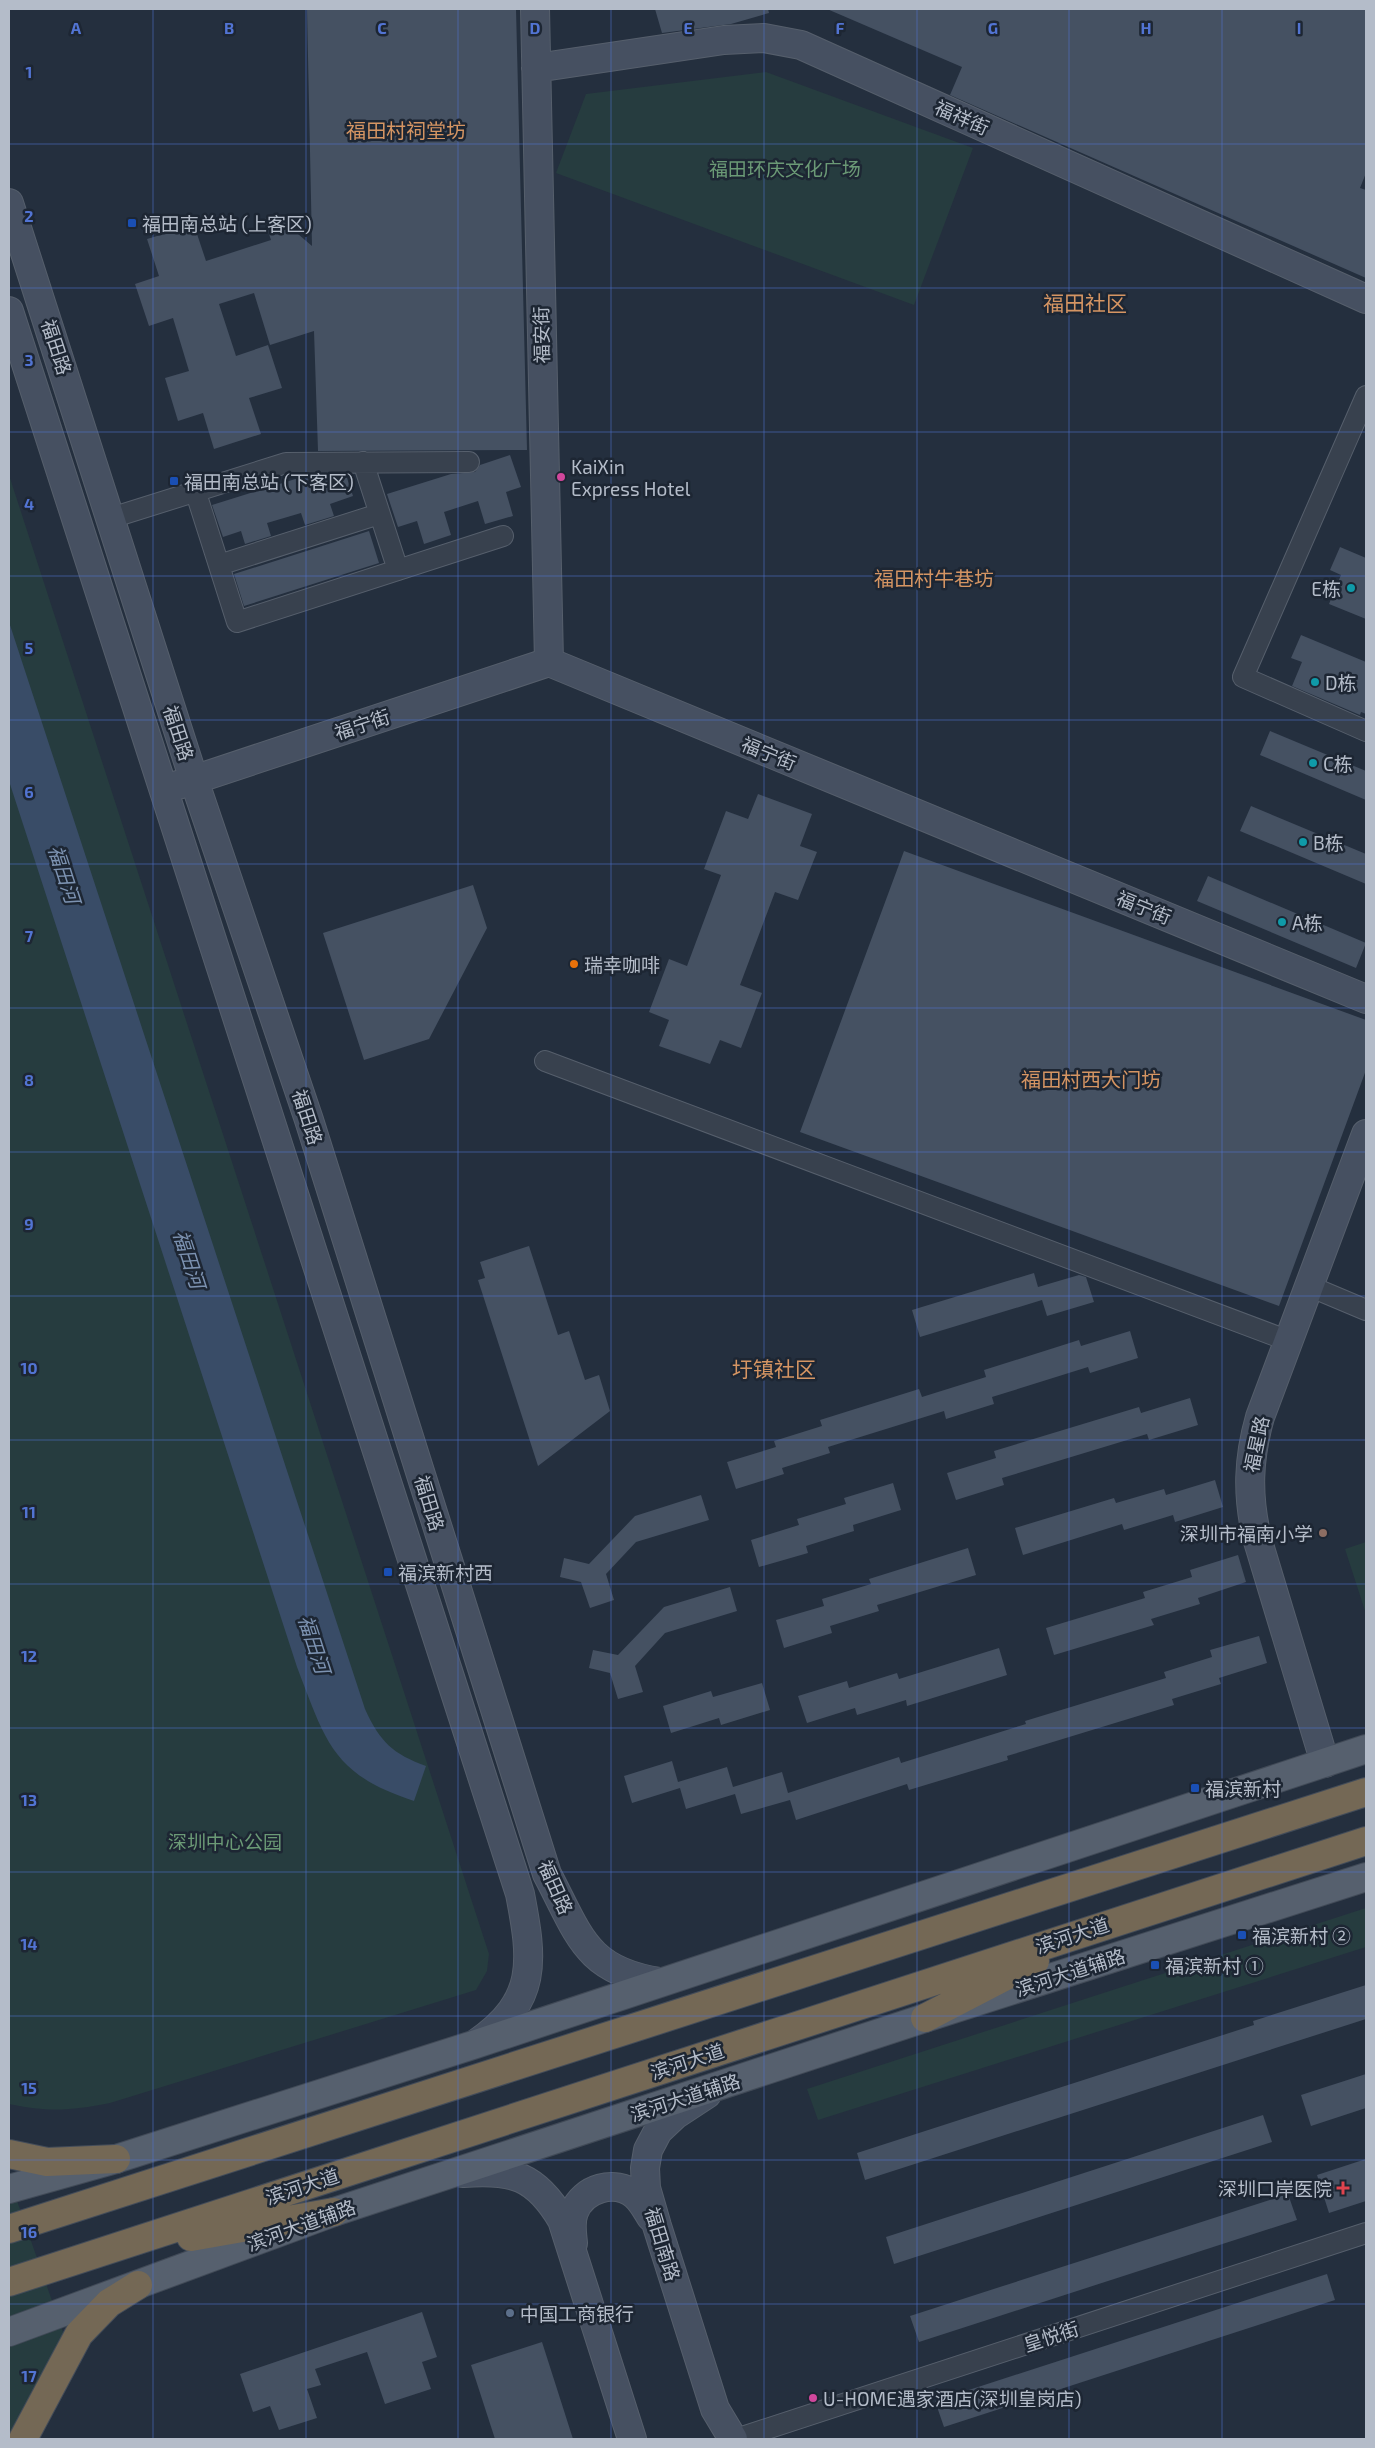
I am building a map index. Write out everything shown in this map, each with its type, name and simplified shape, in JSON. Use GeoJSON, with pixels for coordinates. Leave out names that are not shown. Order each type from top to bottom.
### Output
{"type":"FeatureCollection","features":[{"type":"Feature","properties":{"kind":"highway"},"geometry":{"type":"LineString","coordinates":[[9,2229],[1366,1792]]}},
{"type":"Feature","properties":{"kind":"highway","name":"滨河大道"},"geometry":{"type":"LineString","coordinates":[[9,2282],[1366,1841]]}},
{"type":"Feature","properties":{"kind":"highway"},"geometry":{"type":"LineString","coordinates":[[925,2018],[1109,1924]]}},
{"type":"Feature","properties":{"kind":"highway"},"geometry":{"type":"LineString","coordinates":[[9,2154],[48,2162],[116,2159]]}},
{"type":"Feature","properties":{"kind":"highway"},"geometry":{"type":"LineString","coordinates":[[89,2256],[334,2212]]}},
{"type":"Feature","properties":{"kind":"highway"},"geometry":{"type":"LineString","coordinates":[[23,2439],[79,2334],[109,2303],[138,2285]]}},
{"type":"Feature","properties":{"kind":"main road","name":"福安街"},"geometry":{"type":"LineString","coordinates":[[535,9],[549,662]]}},
{"type":"Feature","properties":{"kind":"main road","name":"福祥街"},"geometry":{"type":"LineString","coordinates":[[536,68],[724,40],[764,38],[792,43],[815,51],[1366,299]]}},
{"type":"Feature","properties":{"kind":"main road","name":"福田路"},"geometry":{"type":"LineString","coordinates":[[9,203],[194,780],[314,1133],[547,1874],[584,1945],[597,1959],[613,1970],[634,1978],[660,1982]]}},
{"type":"Feature","properties":{"kind":"main road","name":"福田路"},"geometry":{"type":"LineString","coordinates":[[9,311],[162,790],[520,1894],[528,1945],[526,1984],[518,2003],[508,2018],[496,2030],[473,2045]]}},
{"type":"Feature","properties":{"kind":"main road","name":"福宁街"},"geometry":{"type":"LineString","coordinates":[[162,790],[549,662],[1366,999]]}},
{"type":"Feature","properties":{"kind":"main road","name":"福星路"},"geometry":{"type":"LineString","coordinates":[[1325,1763],[1257,1538],[1249,1497],[1249,1478],[1254,1439],[1366,1134]]}},
{"type":"Feature","properties":{"kind":"main road"},"geometry":{"type":"LineString","coordinates":[[9,2189],[116,2159],[473,2045],[1366,1749]]}},
{"type":"Feature","properties":{"kind":"main road","name":"滨河大道辅路"},"geometry":{"type":"LineString","coordinates":[[9,2332],[334,2212],[925,2018],[1366,1877]]}},
{"type":"Feature","properties":{"kind":"main road","name":"福田南路"},"geometry":{"type":"LineString","coordinates":[[732,2081],[696,2100],[675,2115],[658,2131],[648,2150],[645,2168],[646,2188],[715,2409],[734,2439]]}},
{"type":"Feature","properties":{"kind":"main road"},"geometry":{"type":"LineString","coordinates":[[452,2174],[488,2171],[508,2172],[523,2178],[538,2188],[551,2202],[562,2220],[574,2254],[632,2438]]}},
{"type":"Feature","properties":{"kind":"main road"},"geometry":{"type":"LineString","coordinates":[[574,2254],[572,2225],[574,2212],[580,2201],[589,2193],[601,2188],[614,2186],[625,2189],[635,2195],[658,2226]]}},
{"type":"Feature","properties":{"kind":"main road"},"geometry":{"type":"LineString","coordinates":[[715,2409],[715,2439]]}},
{"type":"Feature","properties":{"kind":"street"},"geometry":{"type":"LineString","coordinates":[[1366,396],[1358,435],[1243,677],[1366,731]]}},
{"type":"Feature","properties":{"kind":"street"},"geometry":{"type":"LineString","coordinates":[[363,462],[398,570]]}},
{"type":"Feature","properties":{"kind":"street"},"geometry":{"type":"LineString","coordinates":[[111,518],[195,490],[286,463],[469,462]]}},
{"type":"Feature","properties":{"kind":"street"},"geometry":{"type":"LineString","coordinates":[[195,490],[237,622],[503,536]]}},
{"type":"Feature","properties":{"kind":"street"},"geometry":{"type":"LineString","coordinates":[[219,565],[379,514]]}},
{"type":"Feature","properties":{"kind":"street"},"geometry":{"type":"LineString","coordinates":[[545,1061],[1290,1341]]}},
{"type":"Feature","properties":{"kind":"street"},"geometry":{"type":"LineString","coordinates":[[1310,1286],[1366,1310]]}},
{"type":"Feature","properties":{"kind":"street","name":"皇悦街"},"geometry":{"type":"LineString","coordinates":[[734,2439],[1366,2232]]}},
{"type":"Feature","properties":{"kind":"green space","name":"福田环庆文化广场"},"geometry":{"type":"Polygon","coordinates":[[[766,72],[973,148],[914,305],[556,173],[586,94],[766,72]]]}},
{"type":"Feature","properties":{"kind":"green space","name":"深圳中心公园"},"geometry":{"type":"Polygon","coordinates":[[[9,475],[489,1954],[487,1971],[476,1990],[110,2103],[59,2110],[9,2104],[9,475]]]}},
{"type":"Feature","properties":{"kind":"green space"},"geometry":{"type":"Polygon","coordinates":[[[1366,1542],[1366,1614],[1345,1549],[1366,1542]]]}},
{"type":"Feature","properties":{"kind":"green space"},"geometry":{"type":"Polygon","coordinates":[[[1366,1908],[1366,1947],[818,2120],[807,2089],[1366,1908]]]}},
{"type":"Feature","properties":{"kind":"green space"},"geometry":{"type":"Polygon","coordinates":[[[9,2178],[64,2335],[9,2438],[9,2178]]]}},
{"type":"Feature","properties":{"kind":"water","name":"福田河"},"geometry":{"type":"Polygon","coordinates":[[[9,622],[365,1709],[376,1730],[389,1745],[405,1757],[426,1766],[414,1801],[387,1791],[365,1779],[349,1767],[325,1735],[297,1667],[9,781],[9,622]]]}},
{"type":"Feature","properties":{"kind":"building"},"geometry":{"type":"Polygon","coordinates":[[[307,9],[516,9],[527,450],[318,451],[314,331],[270,345],[254,293],[219,304],[236,356],[268,345],[282,388],[249,398],[261,434],[214,449],[203,413],[178,421],[165,378],[189,371],[173,318],[149,326],[135,284],[159,276],[147,239],[194,225],[206,261],[271,240],[264,219],[277,216],[312,246],[307,9]]]}},
{"type":"Feature","properties":{"kind":"building"},"geometry":{"type":"Polygon","coordinates":[[[655,9],[768,9],[769,13],[731,24],[662,33],[655,9]]]}},
{"type":"Feature","properties":{"kind":"building"},"geometry":{"type":"Polygon","coordinates":[[[827,9],[1366,9],[1366,173],[1360,188],[1366,190],[1366,278],[950,95],[962,67],[827,9]]]}},
{"type":"Feature","properties":{"kind":"building"},"geometry":{"type":"Polygon","coordinates":[[[510,455],[521,487],[506,492],[513,516],[485,524],[478,501],[444,512],[451,535],[424,544],[417,521],[398,527],[387,494],[451,474],[475,472],[480,465],[510,455]]]}},
{"type":"Feature","properties":{"kind":"building"},"geometry":{"type":"Polygon","coordinates":[[[308,475],[346,475],[353,496],[330,504],[334,516],[305,525],[301,513],[267,523],[271,536],[245,544],[241,531],[223,537],[212,505],[308,475]]]}},
{"type":"Feature","properties":{"kind":"building"},"geometry":{"type":"Polygon","coordinates":[[[369,531],[379,563],[244,606],[234,574],[369,531]]]}},
{"type":"Feature","properties":{"kind":"building","name":"E栋"},"geometry":{"type":"Polygon","coordinates":[[[1340,547],[1366,558],[1366,619],[1329,604],[1341,575],[1330,570],[1340,547]]]}},
{"type":"Feature","properties":{"kind":"building","name":"D栋"},"geometry":{"type":"Polygon","coordinates":[[[1301,635],[1366,662],[1366,714],[1361,712],[1360,715],[1292,686],[1302,662],[1291,658],[1301,635]]]}},
{"type":"Feature","properties":{"kind":"building","name":"C栋"},"geometry":{"type":"Polygon","coordinates":[[[1270,731],[1366,771],[1366,800],[1260,755],[1270,731]]]}},
{"type":"Feature","properties":{"kind":"building"},"geometry":{"type":"Polygon","coordinates":[[[758,794],[812,814],[800,846],[817,852],[798,900],[775,892],[740,985],[762,993],[741,1048],[720,1040],[710,1064],[659,1046],[669,1020],[649,1012],[669,959],[687,966],[721,875],[704,869],[726,811],[748,819],[758,794]]]}},
{"type":"Feature","properties":{"kind":"building","name":"B栋"},"geometry":{"type":"Polygon","coordinates":[[[1251,806],[1366,854],[1366,884],[1240,831],[1251,806]]]}},
{"type":"Feature","properties":{"kind":"building"},"geometry":{"type":"Polygon","coordinates":[[[904,851],[1366,1020],[1366,1070],[1279,1306],[800,1132],[904,851]]]}},
{"type":"Feature","properties":{"kind":"building","name":"A栋"},"geometry":{"type":"Polygon","coordinates":[[[1208,876],[1366,943],[1356,968],[1197,901],[1208,876]]]}},
{"type":"Feature","properties":{"kind":"building"},"geometry":{"type":"Polygon","coordinates":[[[473,885],[487,928],[429,1039],[364,1060],[323,933],[473,885]]]}},
{"type":"Feature","properties":{"kind":"building"},"geometry":{"type":"Polygon","coordinates":[[[529,1246],[558,1335],[569,1331],[585,1380],[599,1375],[610,1411],[538,1466],[478,1280],[485,1278],[480,1262],[529,1246]]]}},
{"type":"Feature","properties":{"kind":"building"},"geometry":{"type":"Polygon","coordinates":[[[1034,1273],[1038,1287],[1079,1275],[1086,1277],[1094,1302],[1047,1316],[1042,1300],[920,1337],[912,1310],[1034,1273]]]}},
{"type":"Feature","properties":{"kind":"building"},"geometry":{"type":"Polygon","coordinates":[[[1130,1331],[1138,1358],[1090,1373],[1088,1367],[992,1397],[994,1404],[946,1419],[944,1411],[828,1447],[830,1453],[782,1468],[784,1474],[736,1489],[727,1462],[776,1447],[774,1441],[822,1426],[820,1420],[919,1389],[922,1397],[986,1377],[984,1370],[1079,1340],[1081,1346],[1130,1331]]]}},
{"type":"Feature","properties":{"kind":"building"},"geometry":{"type":"Polygon","coordinates":[[[1190,1398],[1198,1425],[1149,1440],[1147,1434],[1002,1478],[1004,1485],[956,1500],[947,1473],[996,1458],[994,1451],[1139,1407],[1141,1413],[1190,1398]]]}},
{"type":"Feature","properties":{"kind":"building"},"geometry":{"type":"Polygon","coordinates":[[[1215,1480],[1223,1507],[1175,1522],[1173,1515],[1124,1530],[1122,1524],[1023,1555],[1015,1528],[1114,1498],[1116,1503],[1164,1489],[1166,1495],[1215,1480]]]}},
{"type":"Feature","properties":{"kind":"building"},"geometry":{"type":"Polygon","coordinates":[[[893,1483],[901,1510],[853,1525],[854,1531],[806,1546],[808,1553],[759,1567],[751,1540],[799,1525],[797,1519],[846,1504],[844,1498],[893,1483]]]}},
{"type":"Feature","properties":{"kind":"building"},"geometry":{"type":"Polygon","coordinates":[[[701,1495],[709,1520],[636,1542],[606,1574],[614,1600],[590,1608],[581,1582],[560,1577],[564,1558],[589,1564],[635,1516],[701,1495]]]}},
{"type":"Feature","properties":{"kind":"building"},"geometry":{"type":"Polygon","coordinates":[[[968,1548],[976,1575],[877,1605],[879,1611],[830,1626],[832,1633],[784,1648],[776,1620],[824,1606],[822,1599],[871,1584],[869,1579],[968,1548]]]}},
{"type":"Feature","properties":{"kind":"building"},"geometry":{"type":"Polygon","coordinates":[[[1238,1555],[1246,1582],[1198,1598],[1200,1604],[1151,1619],[1154,1625],[1054,1655],[1046,1628],[1145,1598],[1143,1592],[1192,1577],[1190,1570],[1238,1555]]]}},
{"type":"Feature","properties":{"kind":"building"},"geometry":{"type":"Polygon","coordinates":[[[730,1587],[737,1611],[665,1633],[635,1666],[643,1692],[618,1699],[610,1673],[589,1668],[593,1650],[618,1655],[664,1607],[730,1587]]]}},
{"type":"Feature","properties":{"kind":"building"},"geometry":{"type":"Polygon","coordinates":[[[1259,1636],[1267,1663],[1219,1678],[1221,1684],[1172,1699],[1174,1705],[1007,1756],[1008,1760],[909,1790],[907,1784],[796,1820],[790,1800],[741,1814],[735,1794],[686,1809],[680,1788],[632,1803],[624,1776],[672,1761],[678,1782],[727,1767],[733,1787],[782,1772],[788,1793],[899,1757],[901,1763],[1026,1724],[1025,1721],[1166,1678],[1164,1672],[1212,1657],[1210,1650],[1259,1636]]]}},
{"type":"Feature","properties":{"kind":"building"},"geometry":{"type":"Polygon","coordinates":[[[999,1648],[1007,1675],[907,1706],[906,1700],[857,1715],[855,1708],[807,1723],[798,1696],[847,1681],[849,1688],[897,1673],[899,1679],[999,1648]]]}},
{"type":"Feature","properties":{"kind":"building"},"geometry":{"type":"Polygon","coordinates":[[[762,1683],[770,1710],[721,1725],[719,1718],[671,1733],[663,1706],[711,1691],[713,1697],[762,1683]]]}},
{"type":"Feature","properties":{"kind":"building"},"geometry":{"type":"Polygon","coordinates":[[[1366,1985],[1366,2019],[865,2180],[857,2153],[1254,2025],[1253,2021],[1366,1985]]]}},
{"type":"Feature","properties":{"kind":"building"},"geometry":{"type":"Polygon","coordinates":[[[1366,2074],[1366,2108],[1311,2126],[1301,2095],[1366,2074]]]}},
{"type":"Feature","properties":{"kind":"building"},"geometry":{"type":"Polygon","coordinates":[[[1263,2115],[1272,2142],[894,2264],[886,2237],[1263,2115]]]}},
{"type":"Feature","properties":{"kind":"building","name":"深圳口岸医院"},"geometry":{"type":"Polygon","coordinates":[[[1366,2159],[1366,2201],[1329,2213],[1317,2175],[1366,2159]]]}},
{"type":"Feature","properties":{"kind":"building"},"geometry":{"type":"Polygon","coordinates":[[[1288,2194],[1297,2220],[919,2342],[910,2316],[1288,2194]]]}},
{"type":"Feature","properties":{"kind":"building"},"geometry":{"type":"Polygon","coordinates":[[[1327,2274],[1335,2300],[944,2427],[935,2401],[1327,2274]]]}},
{"type":"Feature","properties":{"kind":"building"},"geometry":{"type":"Polygon","coordinates":[[[422,2312],[437,2357],[422,2362],[431,2389],[385,2404],[367,2352],[315,2369],[321,2385],[307,2389],[317,2418],[279,2430],[270,2406],[253,2412],[240,2374],[422,2312]]]}},
{"type":"Feature","properties":{"kind":"building"},"geometry":{"type":"Polygon","coordinates":[[[542,2342],[573,2439],[495,2439],[471,2365],[542,2342]]]}},
{"type":"Feature","properties":{"kind":"place","name":"福田南总站 (上客区)"},"geometry":{"type":"Point","coordinates":[132,223]}},
{"type":"Feature","properties":{"kind":"place","name":"KaiXin Express Hotel"},"geometry":{"type":"Point","coordinates":[561,477]}},
{"type":"Feature","properties":{"kind":"place","name":"福田南总站 (下客区)"},"geometry":{"type":"Point","coordinates":[174,481]}},
{"type":"Feature","properties":{"kind":"place","name":"E栋"},"geometry":{"type":"Point","coordinates":[1351,588]}},
{"type":"Feature","properties":{"kind":"place","name":"D栋"},"geometry":{"type":"Point","coordinates":[1315,682]}},
{"type":"Feature","properties":{"kind":"place","name":"C栋"},"geometry":{"type":"Point","coordinates":[1313,763]}},
{"type":"Feature","properties":{"kind":"place","name":"B栋"},"geometry":{"type":"Point","coordinates":[1303,842]}},
{"type":"Feature","properties":{"kind":"place","name":"A栋"},"geometry":{"type":"Point","coordinates":[1282,922]}},
{"type":"Feature","properties":{"kind":"place","name":"瑞幸咖啡"},"geometry":{"type":"Point","coordinates":[574,964]}},
{"type":"Feature","properties":{"kind":"place","name":"深圳市福南小学"},"geometry":{"type":"Point","coordinates":[1323,1533]}},
{"type":"Feature","properties":{"kind":"place","name":"福滨新村西"},"geometry":{"type":"Point","coordinates":[388,1572]}},
{"type":"Feature","properties":{"kind":"place","name":"福滨新村"},"geometry":{"type":"Point","coordinates":[1195,1788]}},
{"type":"Feature","properties":{"kind":"place","name":"福滨新村 ②"},"geometry":{"type":"Point","coordinates":[1242,1935]}},
{"type":"Feature","properties":{"kind":"place","name":"福滨新村 ①"},"geometry":{"type":"Point","coordinates":[1155,1965]}},
{"type":"Feature","properties":{"kind":"place","name":"深圳口岸医院"},"geometry":{"type":"Point","coordinates":[1343,2188]}},
{"type":"Feature","properties":{"kind":"place","name":"中国工商银行"},"geometry":{"type":"Point","coordinates":[510,2313]}},
{"type":"Feature","properties":{"kind":"place","name":"U-HOME遇家酒店(深圳皇岗店)"},"geometry":{"type":"Point","coordinates":[813,2398]}},
{"type":"Feature","properties":{"kind":"district","name":"福田村祠堂坊"},"geometry":{"type":"Point","coordinates":[406,130]}},
{"type":"Feature","properties":{"kind":"district","name":"福田社区"},"geometry":{"type":"Point","coordinates":[1085,302]}},
{"type":"Feature","properties":{"kind":"district","name":"福田村牛巷坊"},"geometry":{"type":"Point","coordinates":[934,578]}},
{"type":"Feature","properties":{"kind":"district","name":"福田村西大门坊"},"geometry":{"type":"Point","coordinates":[1091,1079]}},
{"type":"Feature","properties":{"kind":"district","name":"圩镇社区"},"geometry":{"type":"Point","coordinates":[774,1368]}}]}
